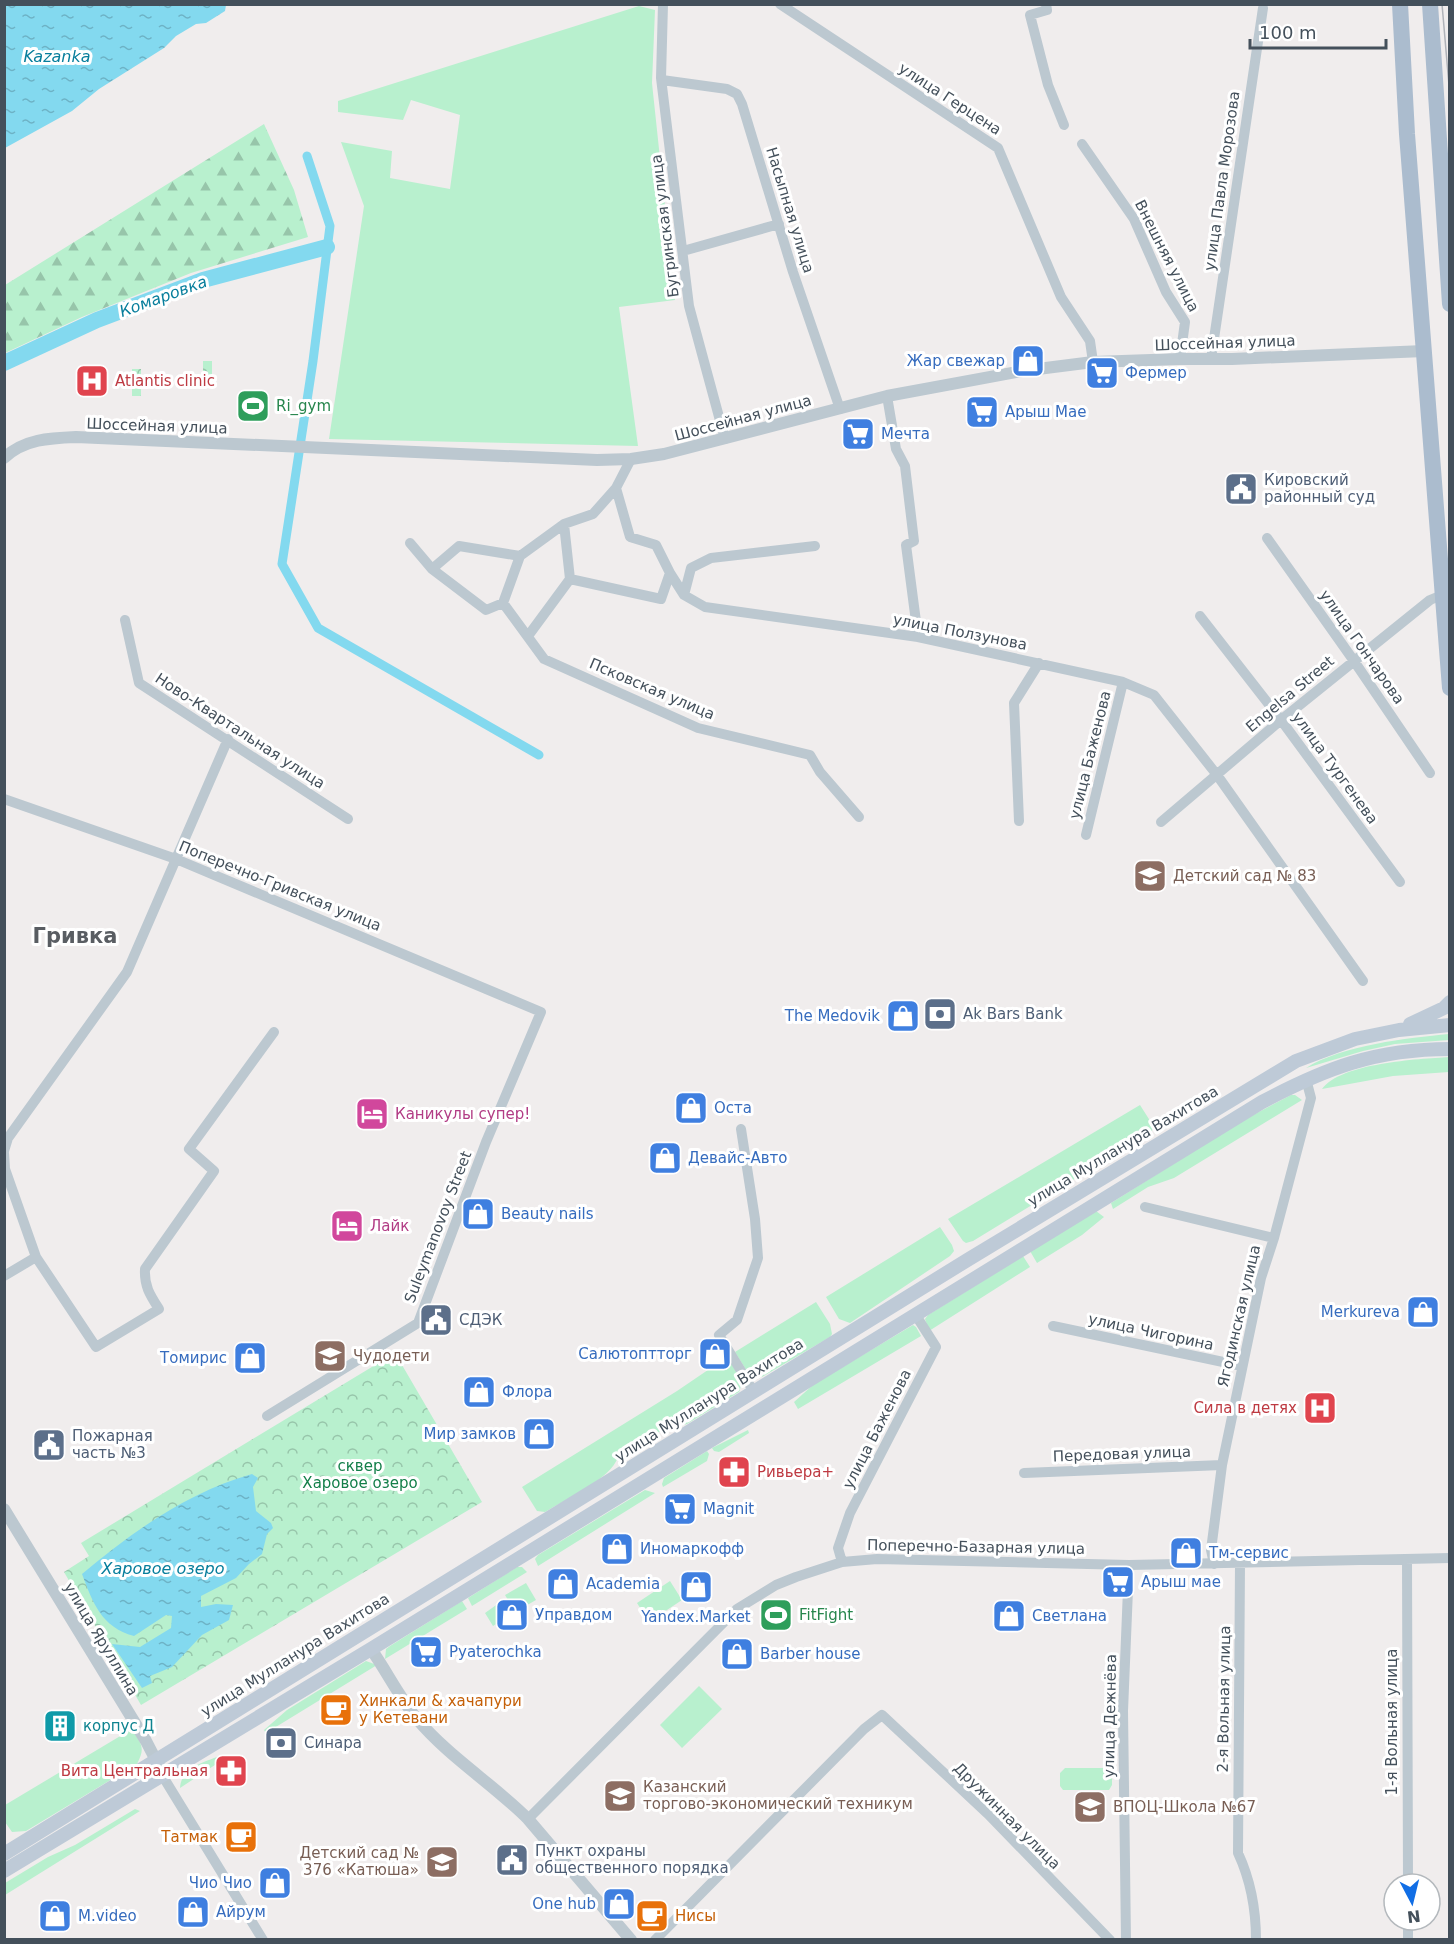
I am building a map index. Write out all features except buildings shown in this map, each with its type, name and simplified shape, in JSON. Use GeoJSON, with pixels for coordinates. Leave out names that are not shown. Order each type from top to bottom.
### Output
{"type":"FeatureCollection","features":[{"type":"Feature","properties":{"kind":"main road"},"geometry":{"type":"LineString","coordinates":[[1400,4],[1407,134],[1449,688]]}},
{"type":"Feature","properties":{"kind":"main road"},"geometry":{"type":"LineString","coordinates":[[1430,4],[1449,304]]}},
{"type":"Feature","properties":{"kind":"main road"},"geometry":{"type":"LineString","coordinates":[[1399,1030],[1444,1008],[1449,1002]]}},
{"type":"Feature","properties":{"kind":"main road","name":"улица Мулланура Вахитова"},"geometry":{"type":"LineString","coordinates":[[4,1854],[1296,1061],[1355,1038],[1399,1030],[1449,1025]]}},
{"type":"Feature","properties":{"kind":"main road"},"geometry":{"type":"LineString","coordinates":[[4,1871],[371,1649],[1262,1102],[1306,1079],[1359,1059],[1395,1053],[1449,1049]]}},
{"type":"Feature","properties":{"kind":"street","name":"улица Герцена"},"geometry":{"type":"LineString","coordinates":[[780,4],[998,148],[1061,297],[1090,341],[1093,362]]}},
{"type":"Feature","properties":{"kind":"street"},"geometry":{"type":"LineString","coordinates":[[1046,4],[1047,10],[1030,15],[1048,85],[1064,124]]}},
{"type":"Feature","properties":{"kind":"street","name":"Бугринская улица"},"geometry":{"type":"LineString","coordinates":[[663,5],[662,80],[690,306],[725,439]]}},
{"type":"Feature","properties":{"kind":"street","name":"улица Павла Морозова"},"geometry":{"type":"LineString","coordinates":[[1211,359],[1263,8]]}},
{"type":"Feature","properties":{"kind":"street","name":"Насыпная улица"},"geometry":{"type":"LineString","coordinates":[[662,80],[728,89],[737,94],[840,409]]}},
{"type":"Feature","properties":{"kind":"street","name":"Внешняя улица"},"geometry":{"type":"LineString","coordinates":[[1082,144],[1134,219],[1166,292],[1185,322],[1180,359]]}},
{"type":"Feature","properties":{"kind":"street"},"geometry":{"type":"LineString","coordinates":[[683,251],[779,224]]}},
{"type":"Feature","properties":{"kind":"street","name":"Шоссейная улица"},"geometry":{"type":"LineString","coordinates":[[4,458],[18,447],[31,442],[65,438],[597,460],[631,459],[664,454],[725,439],[887,396],[997,375],[1093,362],[1424,351]]}},
{"type":"Feature","properties":{"kind":"street"},"geometry":{"type":"LineString","coordinates":[[887,396],[896,449],[905,466],[914,541],[906,545],[918,638]]}},
{"type":"Feature","properties":{"kind":"street"},"geometry":{"type":"LineString","coordinates":[[410,543],[432,569],[486,610],[502,603],[520,556],[564,524],[593,514],[616,488],[631,459]]}},
{"type":"Feature","properties":{"kind":"street"},"geometry":{"type":"LineString","coordinates":[[616,488],[630,537],[656,546],[684,595]]}},
{"type":"Feature","properties":{"kind":"street"},"geometry":{"type":"LineString","coordinates":[[528,636],[570,579],[564,524]]}},
{"type":"Feature","properties":{"kind":"street","name":"улица Гончарова"},"geometry":{"type":"LineString","coordinates":[[1268,538],[1430,773]]}},
{"type":"Feature","properties":{"kind":"street"},"geometry":{"type":"LineString","coordinates":[[432,569],[459,546],[520,556]]}},
{"type":"Feature","properties":{"kind":"street"},"geometry":{"type":"LineString","coordinates":[[684,595],[691,568],[711,558],[815,546]]}},
{"type":"Feature","properties":{"kind":"street"},"geometry":{"type":"LineString","coordinates":[[570,579],[661,598],[670,573]]}},
{"type":"Feature","properties":{"kind":"street","name":"улица Ползунова"},"geometry":{"type":"LineString","coordinates":[[684,595],[705,607],[918,638],[1123,682],[1154,695],[1217,775],[1363,981]]}},
{"type":"Feature","properties":{"kind":"street","name":"Engelsa Street"},"geometry":{"type":"LineString","coordinates":[[1161,822],[1354,661],[1430,600],[1442,595]]}},
{"type":"Feature","properties":{"kind":"street","name":"Псковская улица"},"geometry":{"type":"LineString","coordinates":[[502,603],[544,659],[698,728],[810,755],[820,772],[859,817]]}},
{"type":"Feature","properties":{"kind":"street","name":"улица Тургенева"},"geometry":{"type":"LineString","coordinates":[[1200,616],[1281,720],[1400,882]]}},
{"type":"Feature","properties":{"kind":"street","name":"Ново-Квартальная улица"},"geometry":{"type":"LineString","coordinates":[[125,620],[139,683],[348,819]]}},
{"type":"Feature","properties":{"kind":"street"},"geometry":{"type":"LineString","coordinates":[[1019,821],[1014,703],[1038,663]]}},
{"type":"Feature","properties":{"kind":"street","name":"улица Баженова"},"geometry":{"type":"LineString","coordinates":[[1086,835],[1123,682]]}},
{"type":"Feature","properties":{"kind":"street"},"geometry":{"type":"LineString","coordinates":[[228,739],[127,972],[8,1138],[4,1152],[5,1169],[36,1257],[96,1347],[159,1309],[147,1290],[144,1279],[145,1269],[214,1171],[189,1149],[274,1032]]}},
{"type":"Feature","properties":{"kind":"street","name":"Поперечно-Гривская улица"},"geometry":{"type":"LineString","coordinates":[[4,800],[176,860],[541,1012]]}},
{"type":"Feature","properties":{"kind":"street","name":"Suleymanovoy Street"},"geometry":{"type":"LineString","coordinates":[[267,1416],[418,1323],[486,1142],[541,1012]]}},
{"type":"Feature","properties":{"kind":"street","name":"Ягодинская улица"},"geometry":{"type":"LineString","coordinates":[[1214,1564],[1211,1550],[1222,1465],[1261,1278],[1274,1238],[1311,1098],[1306,1079]]}},
{"type":"Feature","properties":{"kind":"street"},"geometry":{"type":"LineString","coordinates":[[741,1129],[755,1219],[758,1258],[737,1320],[719,1335],[754,1392]]}},
{"type":"Feature","properties":{"kind":"street"},"geometry":{"type":"LineString","coordinates":[[1145,1207],[1274,1238]]}},
{"type":"Feature","properties":{"kind":"street"},"geometry":{"type":"LineString","coordinates":[[4,1276],[36,1257]]}},
{"type":"Feature","properties":{"kind":"street","name":"улица Баженова"},"geometry":{"type":"LineString","coordinates":[[842,1562],[838,1548],[850,1513],[936,1347],[915,1314]]}},
{"type":"Feature","properties":{"kind":"street","name":"улица Чигорина"},"geometry":{"type":"LineString","coordinates":[[1053,1326],[1242,1366]]}},
{"type":"Feature","properties":{"kind":"street","name":"Передовая улица"},"geometry":{"type":"LineString","coordinates":[[1024,1473],[1222,1465]]}},
{"type":"Feature","properties":{"kind":"street","name":"улица Яруллина"},"geometry":{"type":"LineString","coordinates":[[4,1509],[157,1759],[162,1775],[263,1940]]}},
{"type":"Feature","properties":{"kind":"street","name":"Поперечно-Базарная улица"},"geometry":{"type":"LineString","coordinates":[[528,1819],[737,1609],[776,1585],[842,1562],[877,1558],[1129,1565],[1449,1558]]}},
{"type":"Feature","properties":{"kind":"street","name":"1-я Вольная улица"},"geometry":{"type":"LineString","coordinates":[[1407,1560],[1408,1872]]}},
{"type":"Feature","properties":{"kind":"street","name":"2-я Вольная улица"},"geometry":{"type":"LineString","coordinates":[[1240,1564],[1238,1853],[1248,1875],[1255,1904],[1256,1940]]}},
{"type":"Feature","properties":{"kind":"street","name":"улица Дежнёва"},"geometry":{"type":"LineString","coordinates":[[1126,1940],[1122,1712],[1129,1565]]}},
{"type":"Feature","properties":{"kind":"street"},"geometry":{"type":"LineString","coordinates":[[371,1649],[417,1719],[528,1819],[631,1940]]}},
{"type":"Feature","properties":{"kind":"street","name":"Дружинная улица"},"geometry":{"type":"LineString","coordinates":[[655,1940],[864,1729],[882,1715],[988,1815],[1110,1940]]}},
{"type":"Feature","properties":{"kind":"green space"},"geometry":{"type":"Polygon","coordinates":[[[639,6],[655,10],[652,83],[675,300],[619,307],[638,446],[329,439],[364,206],[341,142],[392,151],[390,178],[450,189],[460,115],[411,100],[403,120],[338,112],[338,101],[639,6]]]}},
{"type":"Feature","properties":{"kind":"green space"},"geometry":{"type":"Polygon","coordinates":[[[264,124],[294,190],[308,237],[191,273],[82,317],[5,353],[5,285],[264,124]]]}},
{"type":"Feature","properties":{"kind":"green space"},"geometry":{"type":"Polygon","coordinates":[[[203,361],[212,361],[212,377],[203,376],[203,361]]]}},
{"type":"Feature","properties":{"kind":"green space"},"geometry":{"type":"Polygon","coordinates":[[[132,369],[141,369],[141,396],[132,396],[132,369]]]}},
{"type":"Feature","properties":{"kind":"green space"},"geometry":{"type":"Polygon","coordinates":[[[1449,1034],[1449,1040],[1395,1044],[1306,1068],[1321,1060],[1356,1048],[1395,1040],[1449,1034]]]}},
{"type":"Feature","properties":{"kind":"green space"},"geometry":{"type":"Polygon","coordinates":[[[1449,1057],[1449,1072],[1393,1076],[1322,1089],[1332,1080],[1362,1068],[1400,1061],[1449,1057]]]}},
{"type":"Feature","properties":{"kind":"green space"},"geometry":{"type":"Polygon","coordinates":[[[1291,1095],[1302,1100],[1174,1178],[1148,1187],[1113,1209],[1111,1203],[1240,1122],[1291,1095]]]}},
{"type":"Feature","properties":{"kind":"green space"},"geometry":{"type":"Polygon","coordinates":[[[1140,1105],[1154,1127],[1151,1132],[973,1241],[966,1243],[963,1241],[948,1219],[1140,1105]]]}},
{"type":"Feature","properties":{"kind":"green space"},"geometry":{"type":"Polygon","coordinates":[[[1096,1211],[1104,1217],[1082,1235],[1037,1263],[1030,1251],[1096,1211]]]}},
{"type":"Feature","properties":{"kind":"green space"},"geometry":{"type":"Polygon","coordinates":[[[940,1227],[952,1245],[954,1251],[950,1256],[850,1323],[839,1319],[826,1297],[940,1227]]]}},
{"type":"Feature","properties":{"kind":"green space"},"geometry":{"type":"Polygon","coordinates":[[[1023,1256],[1030,1267],[929,1331],[925,1319],[928,1315],[1023,1256]]]}},
{"type":"Feature","properties":{"kind":"green space"},"geometry":{"type":"Polygon","coordinates":[[[816,1302],[830,1324],[832,1334],[830,1337],[762,1377],[754,1378],[748,1373],[735,1352],[816,1302]]]}},
{"type":"Feature","properties":{"kind":"green space"},"geometry":{"type":"Polygon","coordinates":[[[913,1325],[921,1336],[798,1409],[794,1402],[814,1384],[913,1325]]]}},
{"type":"Feature","properties":{"kind":"green space","name":"сквер Харовое озеро"},"geometry":{"type":"Polygon","coordinates":[[[395,1353],[482,1502],[141,1705],[64,1572],[89,1556],[81,1543],[395,1353]]]}},
{"type":"Feature","properties":{"kind":"green space"},"geometry":{"type":"Polygon","coordinates":[[[727,1357],[739,1378],[739,1392],[687,1424],[656,1433],[618,1457],[614,1465],[597,1481],[545,1512],[537,1511],[522,1487],[677,1391],[727,1357]]]}},
{"type":"Feature","properties":{"kind":"green space"},"geometry":{"type":"Polygon","coordinates":[[[748,1430],[749,1433],[719,1452],[712,1448],[748,1430]]]}},
{"type":"Feature","properties":{"kind":"green space"},"geometry":{"type":"Polygon","coordinates":[[[707,1451],[709,1454],[707,1461],[663,1487],[664,1478],[707,1451]]]}},
{"type":"Feature","properties":{"kind":"green space"},"geometry":{"type":"Polygon","coordinates":[[[645,1490],[655,1493],[538,1566],[535,1559],[538,1555],[645,1490]]]}},
{"type":"Feature","properties":{"kind":"green space"},"geometry":{"type":"Polygon","coordinates":[[[517,1567],[522,1567],[527,1572],[472,1606],[468,1598],[517,1567]]]}},
{"type":"Feature","properties":{"kind":"green space"},"geometry":{"type":"Polygon","coordinates":[[[670,1581],[682,1600],[649,1622],[637,1603],[670,1581]]]}},
{"type":"Feature","properties":{"kind":"green space"},"geometry":{"type":"Polygon","coordinates":[[[526,1583],[536,1600],[515,1612],[505,1595],[526,1583]]]}},
{"type":"Feature","properties":{"kind":"green space"},"geometry":{"type":"Polygon","coordinates":[[[462,1601],[467,1609],[385,1659],[386,1649],[462,1601]]]}},
{"type":"Feature","properties":{"kind":"green space"},"geometry":{"type":"Polygon","coordinates":[[[499,1603],[509,1616],[493,1626],[485,1613],[499,1603]]]}},
{"type":"Feature","properties":{"kind":"green space"},"geometry":{"type":"Polygon","coordinates":[[[366,1661],[377,1665],[266,1733],[264,1730],[287,1710],[366,1661]]]}},
{"type":"Feature","properties":{"kind":"green space"},"geometry":{"type":"Polygon","coordinates":[[[699,1686],[722,1709],[682,1748],[660,1725],[699,1686]]]}},
{"type":"Feature","properties":{"kind":"green space"},"geometry":{"type":"Polygon","coordinates":[[[132,1729],[142,1749],[137,1764],[26,1831],[12,1832],[5,1822],[5,1805],[132,1729]]]}},
{"type":"Feature","properties":{"kind":"green space"},"geometry":{"type":"Polygon","coordinates":[[[222,1755],[224,1759],[180,1788],[181,1781],[189,1770],[222,1755]]]}},
{"type":"Feature","properties":{"kind":"green space"},"geometry":{"type":"Polygon","coordinates":[[[1065,1768],[1108,1768],[1112,1772],[1112,1785],[1109,1790],[1063,1790],[1060,1786],[1060,1773],[1065,1768]]]}},
{"type":"Feature","properties":{"kind":"green space"},"geometry":{"type":"Polygon","coordinates":[[[135,1809],[140,1811],[5,1895],[5,1883],[135,1809]]]}},
{"type":"Feature","properties":{"kind":"water","name":"Kazanka"},"geometry":{"type":"Polygon","coordinates":[[[5,4],[226,5],[225,11],[206,23],[196,24],[176,36],[164,48],[99,89],[72,111],[5,148],[5,4]]]}},
{"type":"Feature","properties":{"kind":"water","name":"Харовое озеро"},"geometry":{"type":"Polygon","coordinates":[[[252,1474],[258,1478],[253,1487],[256,1511],[271,1523],[273,1528],[267,1534],[262,1554],[236,1578],[201,1596],[201,1607],[216,1604],[233,1605],[229,1620],[202,1635],[172,1667],[150,1676],[152,1683],[142,1688],[112,1644],[140,1647],[171,1628],[172,1616],[166,1615],[134,1636],[123,1632],[114,1627],[100,1612],[82,1574],[121,1543],[183,1502],[205,1491],[252,1474]]]}},
{"type":"Feature","properties":{"kind":"waterway"},"geometry":{"type":"LineString","coordinates":[[307,156],[330,226],[313,361],[282,564],[318,628],[539,755]]}},
{"type":"Feature","properties":{"kind":"waterway","name":"Комаровка"},"geometry":{"type":"LineString","coordinates":[[4,363],[97,320],[203,280],[327,247]]}},
{"type":"Feature","properties":{"kind":"tram line"},"geometry":{"type":"LineString","coordinates":[[1442,4],[1450,97]]}},
{"type":"Feature","properties":{"kind":"place","name":"Жар свежар"},"geometry":{"type":"Point","coordinates":[1028,361]}},
{"type":"Feature","properties":{"kind":"place","name":"Фермер"},"geometry":{"type":"Point","coordinates":[1102,373]}},
{"type":"Feature","properties":{"kind":"place","name":"Atlantis clinic"},"geometry":{"type":"Point","coordinates":[92,381]}},
{"type":"Feature","properties":{"kind":"place","name":"Ri_gym"},"geometry":{"type":"Point","coordinates":[253,406]}},
{"type":"Feature","properties":{"kind":"place","name":"Арыш Мае"},"geometry":{"type":"Point","coordinates":[982,412]}},
{"type":"Feature","properties":{"kind":"place","name":"Мечта"},"geometry":{"type":"Point","coordinates":[858,434]}},
{"type":"Feature","properties":{"kind":"place","name":"Кировский районный суд"},"geometry":{"type":"Point","coordinates":[1241,489]}},
{"type":"Feature","properties":{"kind":"place","name":"Детский сад № 83"},"geometry":{"type":"Point","coordinates":[1150,876]}},
{"type":"Feature","properties":{"kind":"place","name":"Ak Bars Bank"},"geometry":{"type":"Point","coordinates":[940,1014]}},
{"type":"Feature","properties":{"kind":"place","name":"The Medovik"},"geometry":{"type":"Point","coordinates":[903,1016]}},
{"type":"Feature","properties":{"kind":"place","name":"Оста"},"geometry":{"type":"Point","coordinates":[691,1108]}},
{"type":"Feature","properties":{"kind":"place","name":"Каникулы супер!"},"geometry":{"type":"Point","coordinates":[372,1114]}},
{"type":"Feature","properties":{"kind":"place","name":"Девайс-Авто"},"geometry":{"type":"Point","coordinates":[665,1158]}},
{"type":"Feature","properties":{"kind":"place","name":"Beauty nails"},"geometry":{"type":"Point","coordinates":[478,1214]}},
{"type":"Feature","properties":{"kind":"place","name":"Лайк"},"geometry":{"type":"Point","coordinates":[347,1226]}},
{"type":"Feature","properties":{"kind":"place","name":"Merkureva"},"geometry":{"type":"Point","coordinates":[1423,1312]}},
{"type":"Feature","properties":{"kind":"place","name":"СДЭК"},"geometry":{"type":"Point","coordinates":[436,1320]}},
{"type":"Feature","properties":{"kind":"place","name":"Салютоптторг"},"geometry":{"type":"Point","coordinates":[715,1354]}},
{"type":"Feature","properties":{"kind":"place","name":"Чудодети"},"geometry":{"type":"Point","coordinates":[330,1356]}},
{"type":"Feature","properties":{"kind":"place","name":"Томирис"},"geometry":{"type":"Point","coordinates":[250,1358]}},
{"type":"Feature","properties":{"kind":"place","name":"Флора"},"geometry":{"type":"Point","coordinates":[479,1392]}},
{"type":"Feature","properties":{"kind":"place","name":"Сила в детях"},"geometry":{"type":"Point","coordinates":[1320,1408]}},
{"type":"Feature","properties":{"kind":"place","name":"Мир замков"},"geometry":{"type":"Point","coordinates":[539,1434]}},
{"type":"Feature","properties":{"kind":"place","name":"Пожарная часть №3"},"geometry":{"type":"Point","coordinates":[49,1445]}},
{"type":"Feature","properties":{"kind":"place","name":"Ривьера+"},"geometry":{"type":"Point","coordinates":[734,1472]}},
{"type":"Feature","properties":{"kind":"place","name":"Magnit"},"geometry":{"type":"Point","coordinates":[680,1509]}},
{"type":"Feature","properties":{"kind":"place","name":"Иномаркофф"},"geometry":{"type":"Point","coordinates":[617,1549]}},
{"type":"Feature","properties":{"kind":"place","name":"Тм-сервис"},"geometry":{"type":"Point","coordinates":[1186,1553]}},
{"type":"Feature","properties":{"kind":"place","name":"Арыш мае"},"geometry":{"type":"Point","coordinates":[1118,1582]}},
{"type":"Feature","properties":{"kind":"place","name":"Academia"},"geometry":{"type":"Point","coordinates":[563,1584]}},
{"type":"Feature","properties":{"kind":"place","name":"Yandex.Market"},"geometry":{"type":"Point","coordinates":[696,1587]}},
{"type":"Feature","properties":{"kind":"place","name":"Управдом"},"geometry":{"type":"Point","coordinates":[512,1615]}},
{"type":"Feature","properties":{"kind":"place","name":"FitFight"},"geometry":{"type":"Point","coordinates":[776,1615]}},
{"type":"Feature","properties":{"kind":"place","name":"Светлана"},"geometry":{"type":"Point","coordinates":[1009,1616]}},
{"type":"Feature","properties":{"kind":"place","name":"Pyaterochka"},"geometry":{"type":"Point","coordinates":[426,1652]}},
{"type":"Feature","properties":{"kind":"place","name":"Barber house"},"geometry":{"type":"Point","coordinates":[737,1654]}},
{"type":"Feature","properties":{"kind":"place","name":"Хинкали & хачапури у Кетевани"},"geometry":{"type":"Point","coordinates":[336,1710]}},
{"type":"Feature","properties":{"kind":"place","name":"корпус Д"},"geometry":{"type":"Point","coordinates":[60,1726]}},
{"type":"Feature","properties":{"kind":"place","name":"Синара"},"geometry":{"type":"Point","coordinates":[281,1743]}},
{"type":"Feature","properties":{"kind":"place","name":"Вита Центральная"},"geometry":{"type":"Point","coordinates":[231,1771]}},
{"type":"Feature","properties":{"kind":"place","name":"Казанский торгово-экономический техникум"},"geometry":{"type":"Point","coordinates":[620,1796]}},
{"type":"Feature","properties":{"kind":"place","name":"ВПОЦ-Школа №67"},"geometry":{"type":"Point","coordinates":[1090,1807]}},
{"type":"Feature","properties":{"kind":"place","name":"Татмак"},"geometry":{"type":"Point","coordinates":[241,1837]}},
{"type":"Feature","properties":{"kind":"place","name":"Пункт охраны общественного порядка"},"geometry":{"type":"Point","coordinates":[512,1860]}},
{"type":"Feature","properties":{"kind":"place","name":"Детский сад № 376 «Катюша»"},"geometry":{"type":"Point","coordinates":[442,1862]}},
{"type":"Feature","properties":{"kind":"place","name":"Чио Чио"},"geometry":{"type":"Point","coordinates":[275,1883]}},
{"type":"Feature","properties":{"kind":"place","name":"One hub"},"geometry":{"type":"Point","coordinates":[619,1904]}},
{"type":"Feature","properties":{"kind":"place","name":"Айрум"},"geometry":{"type":"Point","coordinates":[193,1912]}},
{"type":"Feature","properties":{"kind":"place","name":"M.video"},"geometry":{"type":"Point","coordinates":[55,1916]}},
{"type":"Feature","properties":{"kind":"place","name":"Нисы"},"geometry":{"type":"Point","coordinates":[652,1916]}},
{"type":"Feature","properties":{"kind":"district","name":"Гривка"},"geometry":{"type":"Point","coordinates":[75,936]}}]}
